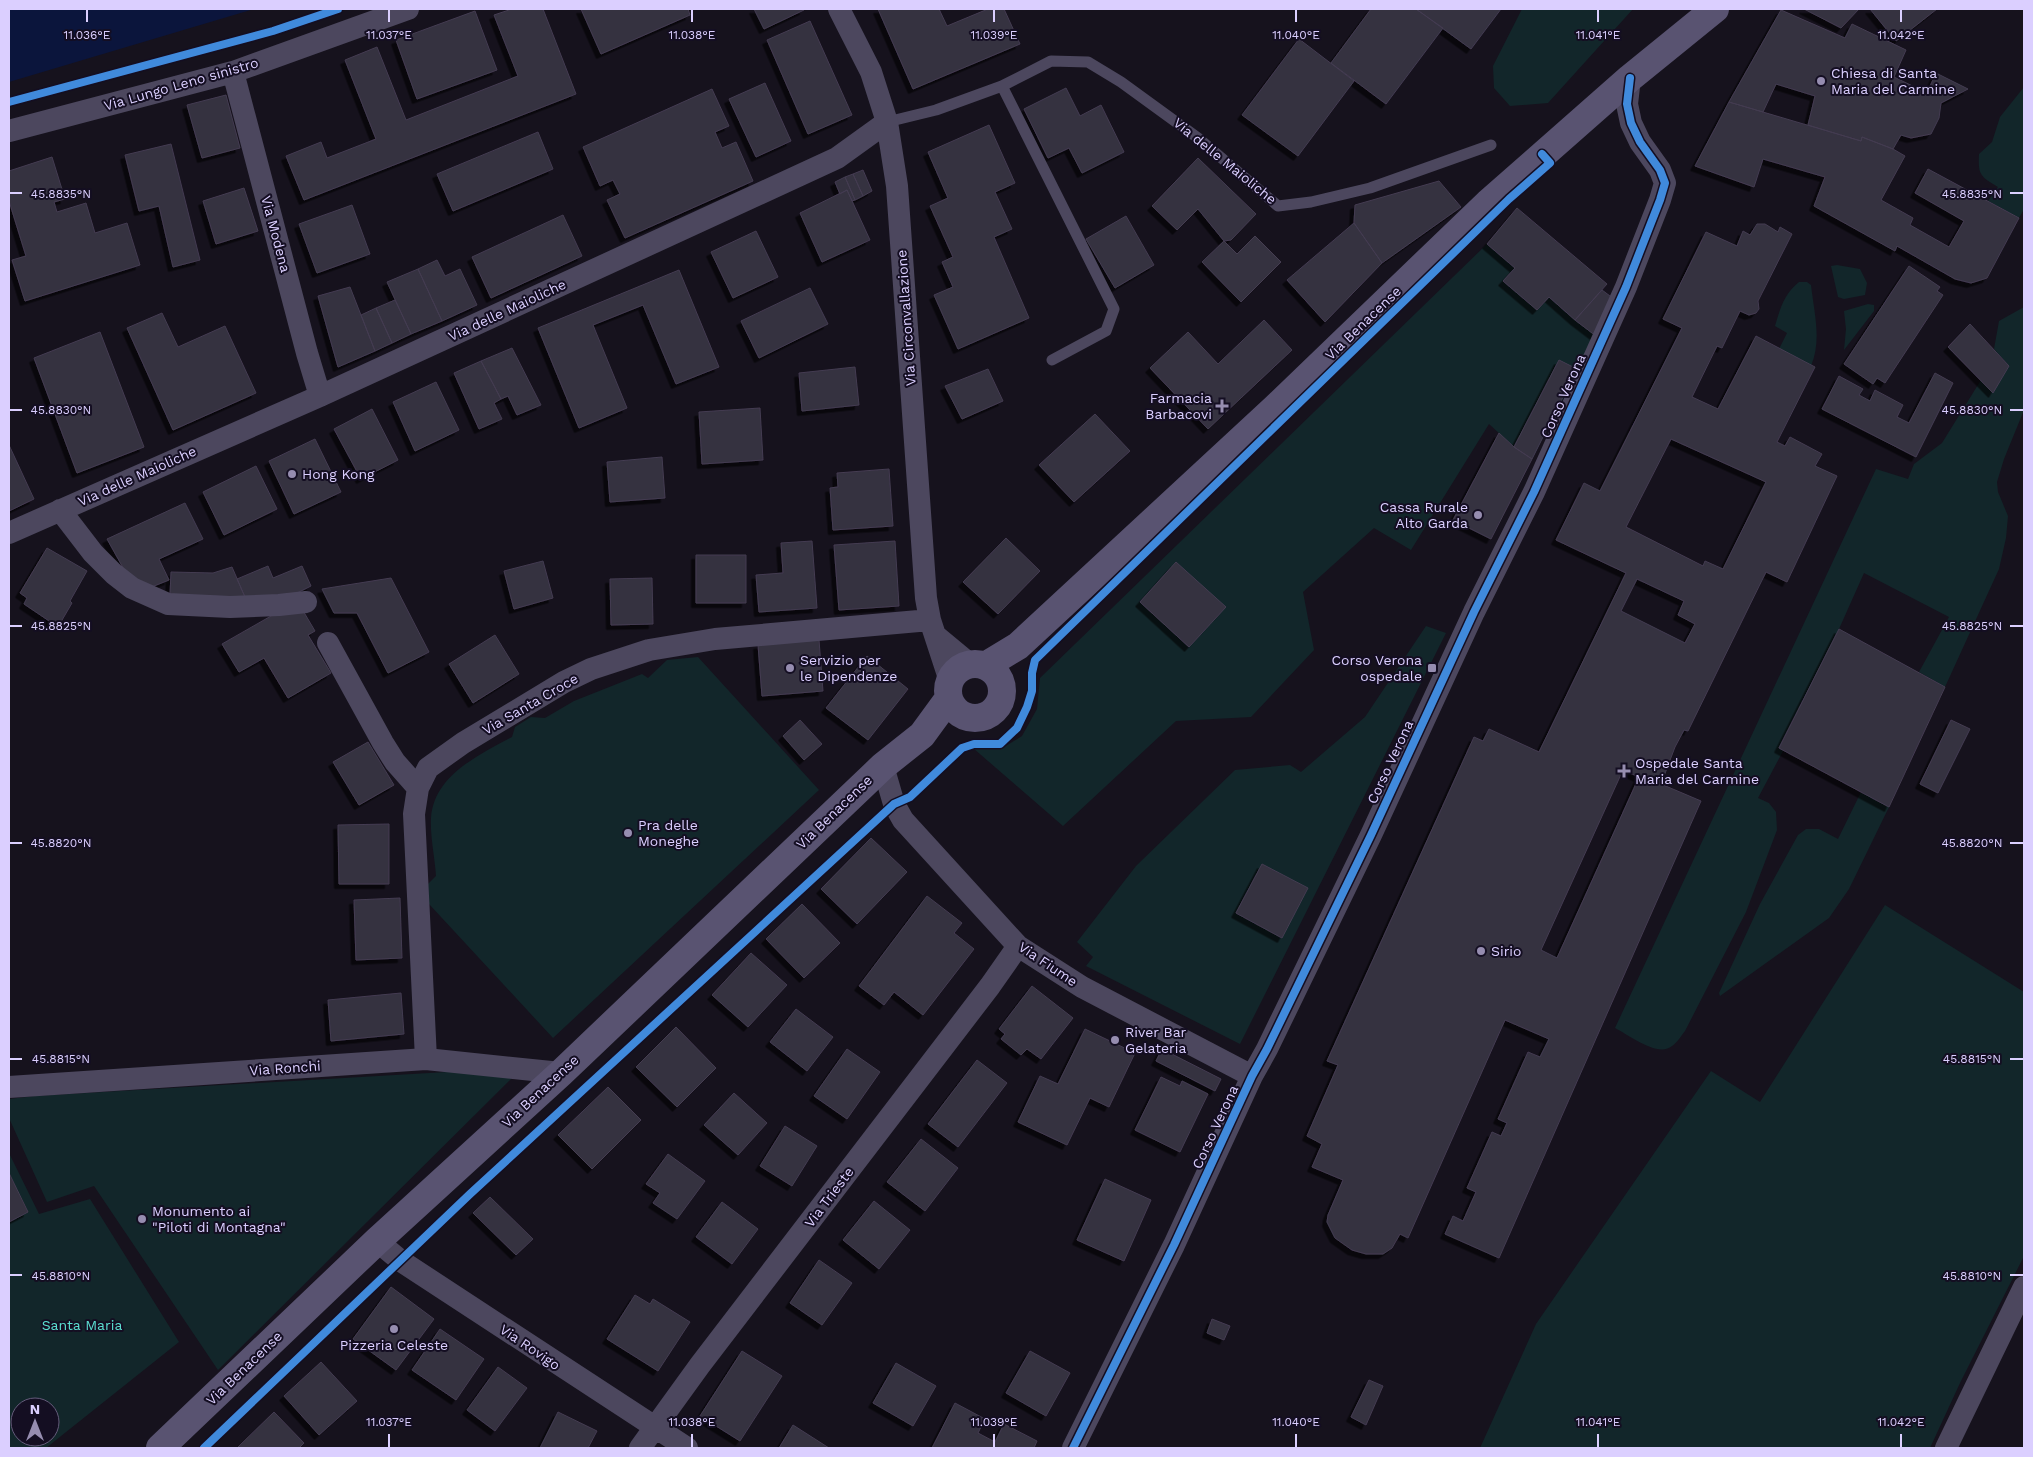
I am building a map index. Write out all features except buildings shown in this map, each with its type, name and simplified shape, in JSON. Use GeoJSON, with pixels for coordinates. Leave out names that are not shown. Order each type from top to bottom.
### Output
{"type":"FeatureCollection","features":[{"type":"Feature","properties":{"kind":"main road","name":"Via Benacense"},"geometry":{"type":"LineString","coordinates":[[160,1448],[377,1241],[561,1073],[883,766],[922,735],[964,678],[1018,646],[1275,408],[1488,203],[1630,78],[1715,9]]}},
{"type":"Feature","properties":{"kind":"main road","name":"Via Benacense"},"geometry":{"type":"LineString","coordinates":[[922,735],[970,717],[978,718],[992,711],[1000,699],[1018,646]]}},
{"type":"Feature","properties":{"kind":"main road"},"geometry":{"type":"LineString","coordinates":[[970,717],[957,711],[964,678],[997,676],[1002,691]]}},
{"type":"Feature","properties":{"kind":"street","name":"Via Lungo Leno sinistro"},"geometry":{"type":"LineString","coordinates":[[9,131],[233,72],[408,9]]}},
{"type":"Feature","properties":{"kind":"street","name":"Via Circonvallazione"},"geometry":{"type":"LineString","coordinates":[[839,9],[871,72],[887,122],[897,186],[926,598],[933,628]]}},
{"type":"Feature","properties":{"kind":"street","name":"Via Modena"},"geometry":{"type":"LineString","coordinates":[[233,72],[307,354],[320,396]]}},
{"type":"Feature","properties":{"kind":"street","name":"Corso Verona"},"geometry":{"type":"LineString","coordinates":[[1072,1448],[1174,1245],[1252,1076],[1371,835],[1474,612],[1534,492],[1626,287],[1660,200],[1665,182],[1660,170],[1640,142],[1631,123],[1627,104],[1630,78]]}},
{"type":"Feature","properties":{"kind":"street","name":"Via delle Maioliche"},"geometry":{"type":"LineString","coordinates":[[9,533],[320,396],[837,158],[887,122]]}},
{"type":"Feature","properties":{"kind":"street"},"geometry":{"type":"LineString","coordinates":[[60,510],[93,553],[114,574],[132,588],[168,604],[230,607],[306,602]]}},
{"type":"Feature","properties":{"kind":"street"},"geometry":{"type":"LineString","coordinates":[[933,628],[964,678]]}},
{"type":"Feature","properties":{"kind":"street","name":"Via Santa Croce"},"geometry":{"type":"LineString","coordinates":[[426,1059],[414,814],[418,788],[428,768],[463,742],[564,682],[649,650],[715,639],[933,628]]}},
{"type":"Feature","properties":{"kind":"street"},"geometry":{"type":"LineString","coordinates":[[328,643],[395,762],[418,788]]}},
{"type":"Feature","properties":{"kind":"street","name":"Via Fiume"},"geometry":{"type":"LineString","coordinates":[[883,766],[894,804],[903,820],[1018,946],[1082,988],[1252,1076]]}},
{"type":"Feature","properties":{"kind":"street","name":"Via Trieste"},"geometry":{"type":"LineString","coordinates":[[640,1448],[700,1365],[990,986],[1018,946]]}},
{"type":"Feature","properties":{"kind":"street","name":"Via Ronchi"},"geometry":{"type":"LineString","coordinates":[[9,1086],[426,1059],[561,1073]]}},
{"type":"Feature","properties":{"kind":"street","name":"Via Rovigo"},"geometry":{"type":"LineString","coordinates":[[377,1241],[402,1261],[687,1448]]}},
{"type":"Feature","properties":{"kind":"street"},"geometry":{"type":"LineString","coordinates":[[1946,1448],[2024,1288]]}},
{"type":"Feature","properties":{"kind":"lane","name":"Via delle Maioliche"},"geometry":{"type":"LineString","coordinates":[[887,122],[936,110],[1002,86],[1051,61],[1088,62],[1121,82],[1198,138],[1278,206],[1311,202],[1370,188],[1491,145]]}},
{"type":"Feature","properties":{"kind":"lane"},"geometry":{"type":"LineString","coordinates":[[1002,86],[1114,309],[1106,331],[1052,360]]}},
{"type":"Feature","properties":{"kind":"green space"},"geometry":{"type":"Polygon","coordinates":[[[1522,9],[1633,9],[1548,103],[1510,106],[1494,88],[1493,66],[1522,9]]]}},
{"type":"Feature","properties":{"kind":"green space"},"geometry":{"type":"Polygon","coordinates":[[[2024,87],[2024,209],[2019,218],[1988,201],[1998,187],[1981,174],[1979,154],[1992,142],[2000,117],[2024,87]]]}},
{"type":"Feature","properties":{"kind":"green space"},"geometry":{"type":"Polygon","coordinates":[[[1487,244],[1515,268],[1503,281],[1537,310],[1549,297],[1596,336],[1532,459],[1514,447],[1489,424],[1411,550],[1374,528],[1303,592],[1314,650],[1251,717],[1176,721],[1063,826],[973,748],[1001,749],[1022,736],[1037,709],[1040,678],[1487,244]]]}},
{"type":"Feature","properties":{"kind":"green space"},"geometry":{"type":"Polygon","coordinates":[[[1837,265],[1860,269],[1867,283],[1865,295],[1844,299],[1838,297],[1831,266],[1837,265]]]}},
{"type":"Feature","properties":{"kind":"green space"},"geometry":{"type":"Polygon","coordinates":[[[1799,282],[1807,282],[1811,285],[1817,336],[1811,366],[1779,349],[1787,333],[1775,326],[1786,297],[1799,282]]]}},
{"type":"Feature","properties":{"kind":"green space"},"geometry":{"type":"Polygon","coordinates":[[[1868,304],[1874,305],[1874,311],[1844,350],[1846,329],[1844,311],[1868,304]]]}},
{"type":"Feature","properties":{"kind":"green space"},"geometry":{"type":"Polygon","coordinates":[[[2024,307],[2024,410],[2004,459],[1997,482],[1998,492],[2008,516],[2006,538],[1999,569],[1945,687],[1919,672],[1949,617],[1864,573],[1839,629],[1779,748],[1783,751],[1758,798],[1769,803],[1776,812],[1777,830],[1746,912],[1685,1031],[1679,1039],[1674,1045],[1666,1049],[1659,1049],[1644,1044],[1615,1028],[1876,469],[1908,479],[1914,464],[1942,443],[1981,380],[1993,392],[2009,366],[1994,349],[1999,321],[2024,307]]]}},
{"type":"Feature","properties":{"kind":"green space"},"geometry":{"type":"Polygon","coordinates":[[[1426,626],[1446,633],[1240,1044],[1086,966],[1093,957],[1077,942],[1136,866],[1235,770],[1290,765],[1301,772],[1365,717],[1426,626]]]}},
{"type":"Feature","properties":{"kind":"green space","name":"Pra delle Moneghe"},"geometry":{"type":"Polygon","coordinates":[[[698,657],[819,790],[553,1038],[429,904],[428,884],[436,876],[431,825],[434,803],[440,790],[460,768],[512,737],[515,727],[531,717],[545,718],[574,701],[642,674],[648,678],[667,660],[698,657]]]}},
{"type":"Feature","properties":{"kind":"green space"},"geometry":{"type":"Polygon","coordinates":[[[1861,792],[1889,807],[1849,889],[1829,918],[1720,996],[1719,993],[1760,904],[1798,835],[1806,829],[1819,829],[1838,839],[1861,792]]]}},
{"type":"Feature","properties":{"kind":"green space"},"geometry":{"type":"Polygon","coordinates":[[[1885,905],[2024,992],[2024,1256],[1960,1383],[1930,1448],[1480,1448],[1536,1324],[1711,1071],[1760,1102],[1885,905]]]}},
{"type":"Feature","properties":{"kind":"green space"},"geometry":{"type":"Polygon","coordinates":[[[481,1070],[519,1071],[218,1370],[94,1186],[47,1202],[9,1118],[9,1099],[35,1096],[481,1070]]]}},
{"type":"Feature","properties":{"kind":"green space","name":"Santa Maria"},"geometry":{"type":"Polygon","coordinates":[[[9,1153],[39,1214],[90,1199],[179,1342],[60,1437],[60,1397],[10,1397],[10,1447],[47,1447],[9,1448],[9,1222],[28,1212],[9,1173],[9,1153]]]}},
{"type":"Feature","properties":{"kind":"water"},"geometry":{"type":"Polygon","coordinates":[[[9,9],[254,9],[9,82],[9,9]]]}},
{"type":"Feature","properties":{"kind":"cycle path"},"geometry":{"type":"LineString","coordinates":[[9,102],[273,31],[338,9]]}},
{"type":"Feature","properties":{"kind":"cycle path"},"geometry":{"type":"LineString","coordinates":[[1073,1448],[1174,1245],[1252,1076],[1371,835],[1474,612],[1534,492],[1626,287],[1665,183],[1660,170],[1640,142],[1631,123],[1627,104],[1630,78]]}},
{"type":"Feature","properties":{"kind":"cycle path"},"geometry":{"type":"LineString","coordinates":[[204,1448],[470,1194],[894,804],[910,797],[962,748],[974,744],[1000,744],[1017,728],[1032,691],[1032,673],[1035,660],[1509,199],[1550,163],[1542,154]]}},
{"type":"Feature","properties":{"kind":"place","name":"Chiesa di Santa Maria del Carmine"},"geometry":{"type":"Point","coordinates":[1821,81]}},
{"type":"Feature","properties":{"kind":"place","name":"Farmacia Barbacovi"},"geometry":{"type":"Point","coordinates":[1222,406]}},
{"type":"Feature","properties":{"kind":"place","name":"Hong Kong"},"geometry":{"type":"Point","coordinates":[292,474]}},
{"type":"Feature","properties":{"kind":"place","name":"Cassa Rurale Alto Garda"},"geometry":{"type":"Point","coordinates":[1478,515]}},
{"type":"Feature","properties":{"kind":"place","name":"Servizio per le Dipendenze"},"geometry":{"type":"Point","coordinates":[790,668]}},
{"type":"Feature","properties":{"kind":"place","name":"Corso Verona ospedale"},"geometry":{"type":"Point","coordinates":[1432,668]}},
{"type":"Feature","properties":{"kind":"place","name":"Ospedale Santa Maria del Carmine"},"geometry":{"type":"Point","coordinates":[1624,771]}},
{"type":"Feature","properties":{"kind":"place","name":"Pra delle Moneghe"},"geometry":{"type":"Point","coordinates":[628,833]}},
{"type":"Feature","properties":{"kind":"place","name":"Sirio"},"geometry":{"type":"Point","coordinates":[1481,951]}},
{"type":"Feature","properties":{"kind":"place","name":"River Bar Gelateria"},"geometry":{"type":"Point","coordinates":[1115,1040]}},
{"type":"Feature","properties":{"kind":"place","name":"Monumento ai \"Piloti di Montagna\""},"geometry":{"type":"Point","coordinates":[142,1219]}},
{"type":"Feature","properties":{"kind":"place","name":"Pizzeria Celeste"},"geometry":{"type":"Point","coordinates":[394,1329]}}]}
